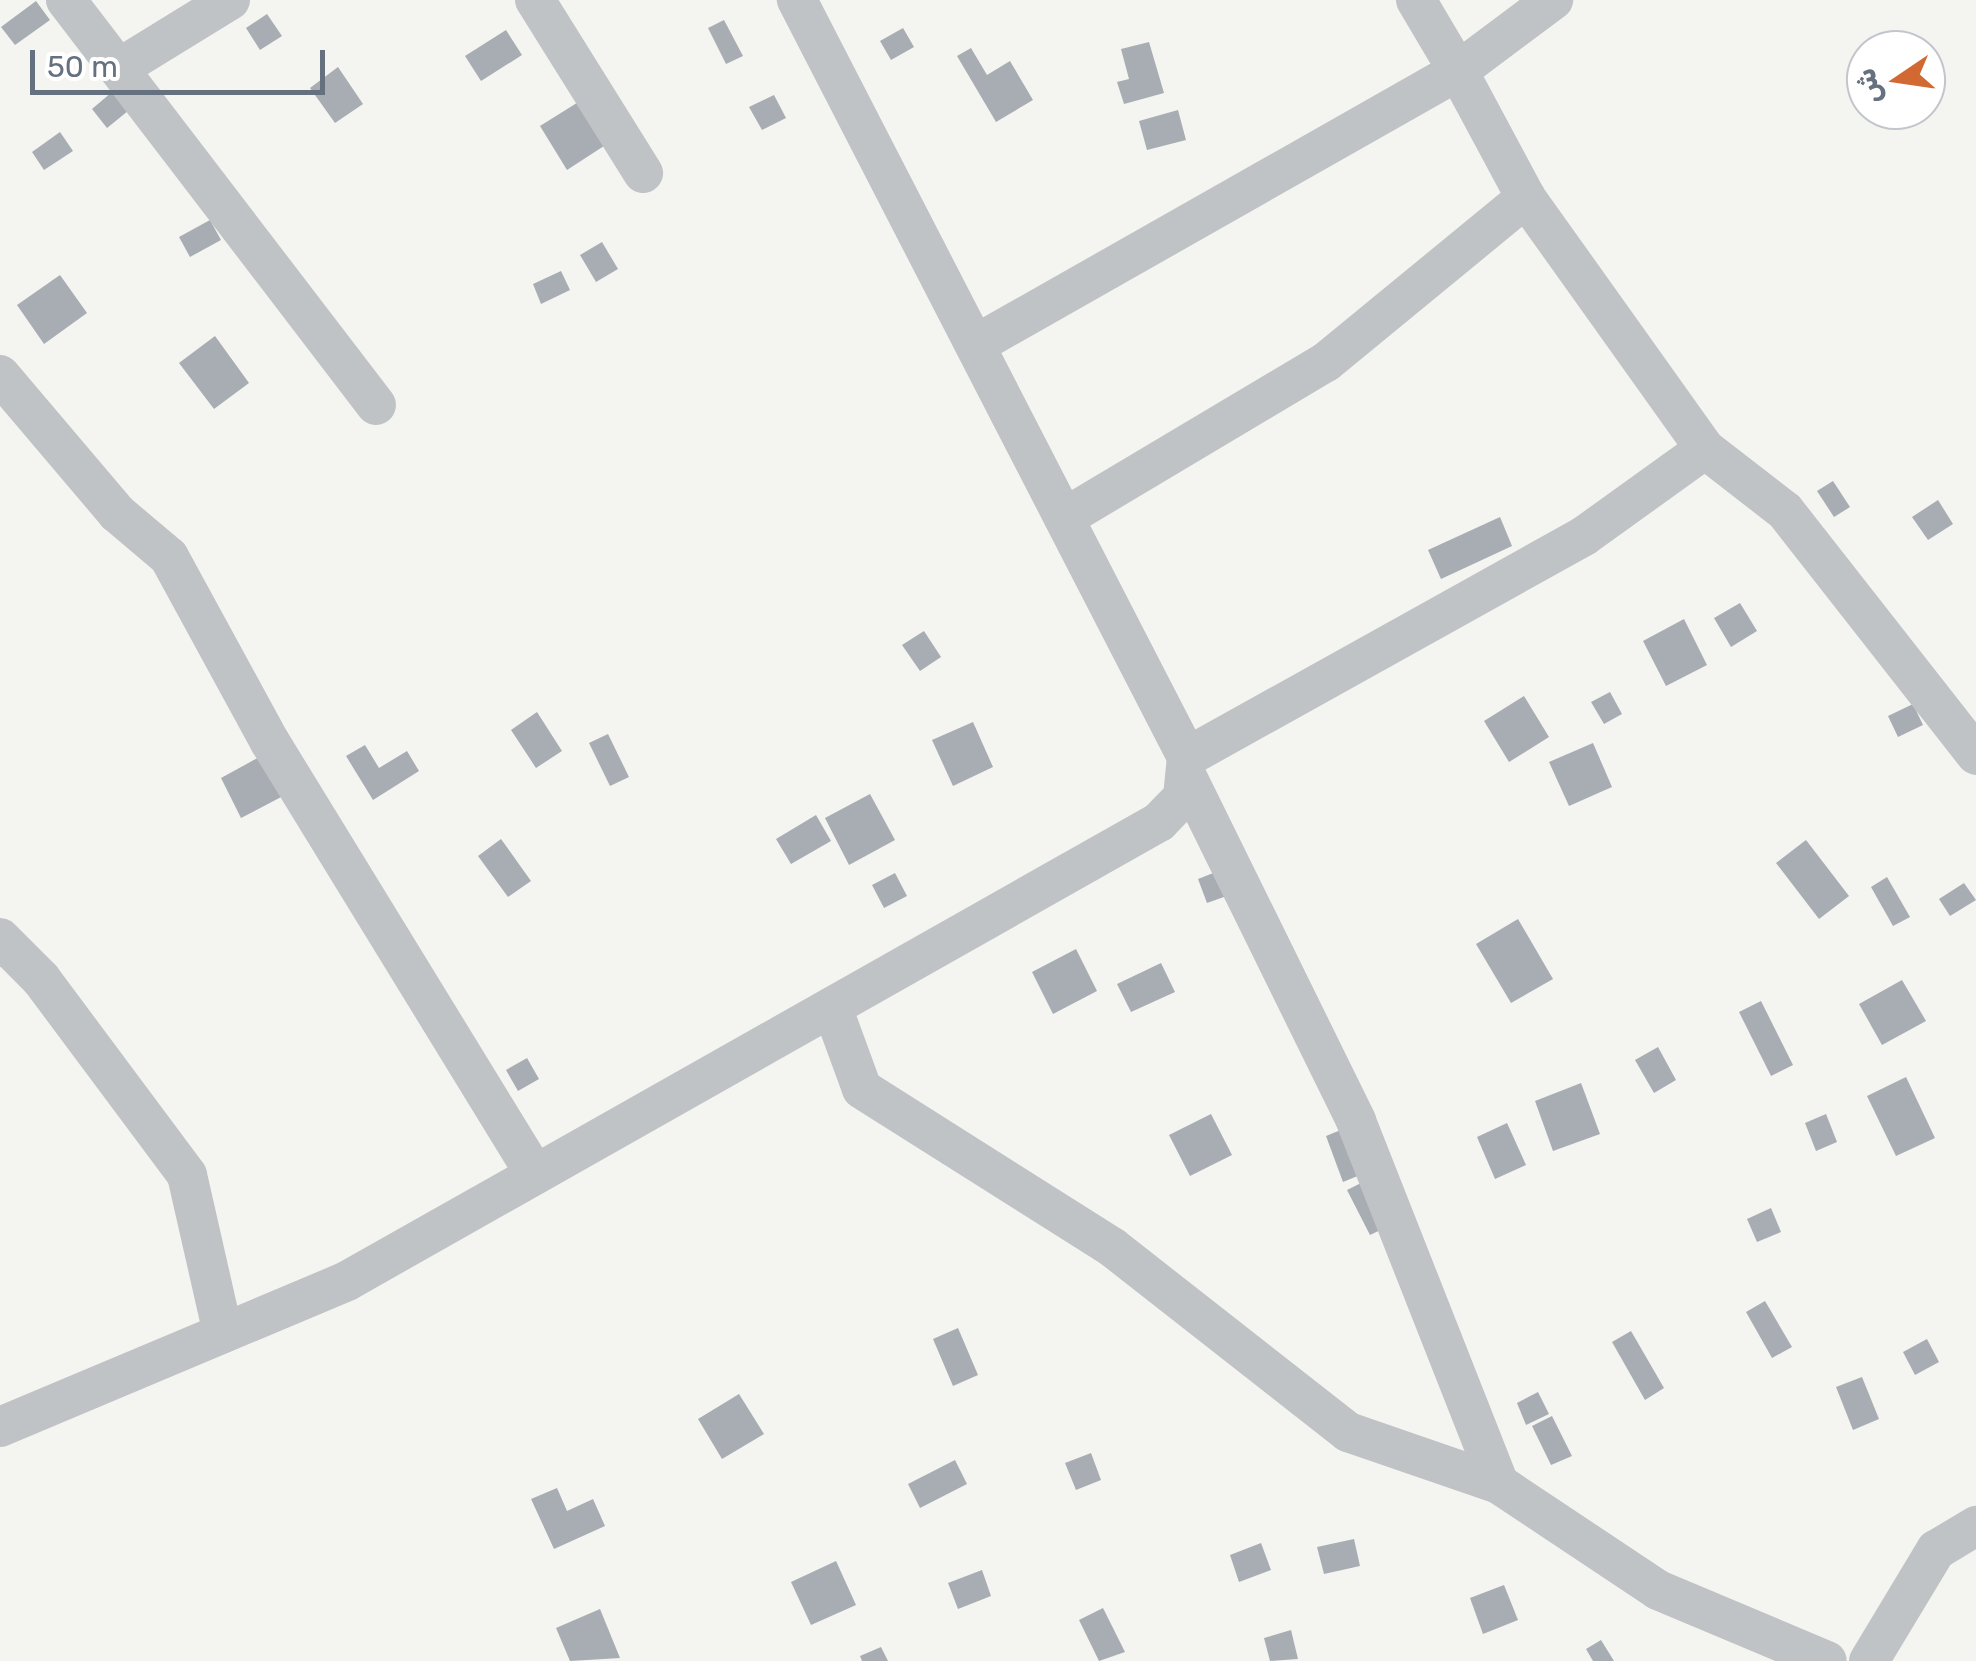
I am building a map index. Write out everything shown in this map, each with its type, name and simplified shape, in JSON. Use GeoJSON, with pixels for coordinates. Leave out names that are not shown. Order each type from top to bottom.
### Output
{"type":"FeatureCollection","features":[{"type":"Feature","properties":{"kind":"street"},"geometry":{"type":"LineString","coordinates":[[66,0],[376,405]]}},
{"type":"Feature","properties":{"kind":"street"},"geometry":{"type":"LineString","coordinates":[[121,67],[230,0]]}},
{"type":"Feature","properties":{"kind":"street"},"geometry":{"type":"LineString","coordinates":[[535,0],[643,172]]}},
{"type":"Feature","properties":{"kind":"street"},"geometry":{"type":"LineString","coordinates":[[797,0],[1064,518],[1356,1121],[1499,1484]]}},
{"type":"Feature","properties":{"kind":"street"},"geometry":{"type":"LineString","coordinates":[[1416,0],[1526,198],[1706,449],[1785,510],[1976,755]]}},
{"type":"Feature","properties":{"kind":"street"},"geometry":{"type":"LineString","coordinates":[[975,346],[1458,70],[1553,0]]}},
{"type":"Feature","properties":{"kind":"street"},"geometry":{"type":"LineString","coordinates":[[1064,518],[1326,362],[1526,198]]}},
{"type":"Feature","properties":{"kind":"street"},"geometry":{"type":"LineString","coordinates":[[0,375],[117,513],[169,557],[270,742],[535,1174]]}},
{"type":"Feature","properties":{"kind":"street"},"geometry":{"type":"LineString","coordinates":[[0,1427],[347,1280],[1159,822],[1188,768],[1584,536],[1706,449]]}},
{"type":"Feature","properties":{"kind":"street"},"geometry":{"type":"LineString","coordinates":[[0,938],[41,979],[186,1175],[223,1333]]}},
{"type":"Feature","properties":{"kind":"street"},"geometry":{"type":"LineString","coordinates":[[832,1007],[862,1089],[1112,1247],[1348,1432],[1499,1484],[1658,1590],[1827,1661]]}},
{"type":"Feature","properties":{"kind":"street"},"geometry":{"type":"LineString","coordinates":[[1870,1661],[1936,1550],[1976,1526]]}},
{"type":"Feature","properties":{"kind":"building"},"geometry":{"type":"Polygon","coordinates":[[[36,1],[50,20],[15,45],[1,27],[36,1]]]}},
{"type":"Feature","properties":{"kind":"building"},"geometry":{"type":"Polygon","coordinates":[[[267,14],[282,36],[260,50],[246,28],[267,14]]]}},
{"type":"Feature","properties":{"kind":"building"},"geometry":{"type":"Polygon","coordinates":[[[724,20],[743,56],[726,64],[708,28],[724,20]]]}},
{"type":"Feature","properties":{"kind":"building"},"geometry":{"type":"Polygon","coordinates":[[[903,28],[914,47],[891,60],[880,41],[903,28]]]}},
{"type":"Feature","properties":{"kind":"building"},"geometry":{"type":"Polygon","coordinates":[[[506,30],[522,55],[481,81],[465,56],[506,30]]]}},
{"type":"Feature","properties":{"kind":"building"},"geometry":{"type":"Polygon","coordinates":[[[1149,42],[1164,93],[1124,104],[1117,82],[1129,79],[1121,49],[1149,42]]]}},
{"type":"Feature","properties":{"kind":"building"},"geometry":{"type":"Polygon","coordinates":[[[971,48],[987,75],[1010,61],[1033,100],[996,122],[957,56],[971,48]]]}},
{"type":"Feature","properties":{"kind":"building"},"geometry":{"type":"Polygon","coordinates":[[[338,67],[363,104],[335,123],[310,88],[338,67]]]}},
{"type":"Feature","properties":{"kind":"building"},"geometry":{"type":"Polygon","coordinates":[[[112,92],[128,111],[107,128],[92,109],[112,92]]]}},
{"type":"Feature","properties":{"kind":"building"},"geometry":{"type":"Polygon","coordinates":[[[774,95],[786,118],[762,130],[749,107],[774,95]]]}},
{"type":"Feature","properties":{"kind":"building"},"geometry":{"type":"Polygon","coordinates":[[[580,101],[607,144],[567,170],[540,126],[580,101]]]}},
{"type":"Feature","properties":{"kind":"building"},"geometry":{"type":"Polygon","coordinates":[[[1178,110],[1186,140],[1147,150],[1139,121],[1178,110]]]}},
{"type":"Feature","properties":{"kind":"building"},"geometry":{"type":"Polygon","coordinates":[[[60,132],[73,151],[44,170],[32,152],[60,132]]]}},
{"type":"Feature","properties":{"kind":"building"},"geometry":{"type":"Polygon","coordinates":[[[210,220],[221,240],[190,257],[179,237],[210,220]]]}},
{"type":"Feature","properties":{"kind":"building"},"geometry":{"type":"Polygon","coordinates":[[[602,242],[618,269],[596,282],[580,255],[602,242]]]}},
{"type":"Feature","properties":{"kind":"building"},"geometry":{"type":"Polygon","coordinates":[[[561,271],[570,290],[541,304],[533,284],[561,271]]]}},
{"type":"Feature","properties":{"kind":"building"},"geometry":{"type":"Polygon","coordinates":[[[60,275],[87,313],[44,344],[17,305],[60,275]]]}},
{"type":"Feature","properties":{"kind":"building"},"geometry":{"type":"Polygon","coordinates":[[[215,336],[249,383],[214,409],[179,363],[215,336]]]}},
{"type":"Feature","properties":{"kind":"building"},"geometry":{"type":"Polygon","coordinates":[[[1833,481],[1850,507],[1834,517],[1817,491],[1833,481]]]}},
{"type":"Feature","properties":{"kind":"building"},"geometry":{"type":"Polygon","coordinates":[[[1938,500],[1953,524],[1928,540],[1912,517],[1938,500]]]}},
{"type":"Feature","properties":{"kind":"building"},"geometry":{"type":"Polygon","coordinates":[[[1500,517],[1512,546],[1441,579],[1428,550],[1500,517]]]}},
{"type":"Feature","properties":{"kind":"building"},"geometry":{"type":"Polygon","coordinates":[[[1740,603],[1757,631],[1731,647],[1714,618],[1740,603]]]}},
{"type":"Feature","properties":{"kind":"building"},"geometry":{"type":"Polygon","coordinates":[[[1684,619],[1707,665],[1666,686],[1643,641],[1684,619]]]}},
{"type":"Feature","properties":{"kind":"building"},"geometry":{"type":"Polygon","coordinates":[[[924,631],[941,657],[920,671],[902,645],[924,631]]]}},
{"type":"Feature","properties":{"kind":"building"},"geometry":{"type":"Polygon","coordinates":[[[1610,692],[1622,714],[1604,724],[1591,702],[1610,692]]]}},
{"type":"Feature","properties":{"kind":"building"},"geometry":{"type":"Polygon","coordinates":[[[1524,696],[1549,737],[1509,762],[1484,721],[1524,696]]]}},
{"type":"Feature","properties":{"kind":"building"},"geometry":{"type":"Polygon","coordinates":[[[1913,704],[1923,725],[1898,737],[1888,716],[1913,704]]]}},
{"type":"Feature","properties":{"kind":"building"},"geometry":{"type":"Polygon","coordinates":[[[537,712],[562,751],[536,768],[511,730],[537,712]]]}},
{"type":"Feature","properties":{"kind":"building"},"geometry":{"type":"Polygon","coordinates":[[[973,722],[993,767],[953,786],[932,740],[973,722]]]}},
{"type":"Feature","properties":{"kind":"building"},"geometry":{"type":"Polygon","coordinates":[[[608,734],[629,777],[610,786],[589,743],[608,734]]]}},
{"type":"Feature","properties":{"kind":"building"},"geometry":{"type":"Polygon","coordinates":[[[1593,743],[1612,787],[1569,806],[1549,762],[1593,743]]]}},
{"type":"Feature","properties":{"kind":"building"},"geometry":{"type":"Polygon","coordinates":[[[365,745],[379,768],[407,751],[419,771],[373,800],[346,756],[365,745]]]}},
{"type":"Feature","properties":{"kind":"building"},"geometry":{"type":"Polygon","coordinates":[[[263,755],[285,795],[241,818],[221,778],[263,755]]]}},
{"type":"Feature","properties":{"kind":"building"},"geometry":{"type":"Polygon","coordinates":[[[870,794],[895,840],[849,865],[825,818],[870,794]]]}},
{"type":"Feature","properties":{"kind":"building"},"geometry":{"type":"Polygon","coordinates":[[[816,815],[831,841],[791,864],[776,839],[816,815]]]}},
{"type":"Feature","properties":{"kind":"building"},"geometry":{"type":"Polygon","coordinates":[[[501,839],[531,881],[508,897],[478,856],[501,839]]]}},
{"type":"Feature","properties":{"kind":"building"},"geometry":{"type":"Polygon","coordinates":[[[1806,840],[1849,896],[1819,919],[1776,863],[1806,840]]]}},
{"type":"Feature","properties":{"kind":"building"},"geometry":{"type":"Polygon","coordinates":[[[1226,868],[1235,893],[1207,903],[1198,879],[1226,868]]]}},
{"type":"Feature","properties":{"kind":"building"},"geometry":{"type":"Polygon","coordinates":[[[895,873],[907,896],[884,908],[872,885],[895,873]]]}},
{"type":"Feature","properties":{"kind":"building"},"geometry":{"type":"Polygon","coordinates":[[[1887,877],[1910,917],[1893,926],[1871,887],[1887,877]]]}},
{"type":"Feature","properties":{"kind":"building"},"geometry":{"type":"Polygon","coordinates":[[[1964,883],[1976,900],[1950,916],[1939,899],[1964,883]]]}},
{"type":"Feature","properties":{"kind":"building"},"geometry":{"type":"Polygon","coordinates":[[[1518,919],[1553,979],[1511,1003],[1476,944],[1518,919]]]}},
{"type":"Feature","properties":{"kind":"building"},"geometry":{"type":"Polygon","coordinates":[[[1076,949],[1097,991],[1053,1014],[1032,972],[1076,949]]]}},
{"type":"Feature","properties":{"kind":"building"},"geometry":{"type":"Polygon","coordinates":[[[1161,963],[1175,992],[1131,1012],[1117,984],[1161,963]]]}},
{"type":"Feature","properties":{"kind":"building"},"geometry":{"type":"Polygon","coordinates":[[[1902,980],[1926,1021],[1882,1045],[1859,1004],[1902,980]]]}},
{"type":"Feature","properties":{"kind":"building"},"geometry":{"type":"Polygon","coordinates":[[[1761,1001],[1793,1065],[1771,1076],[1739,1012],[1761,1001]]]}},
{"type":"Feature","properties":{"kind":"building"},"geometry":{"type":"Polygon","coordinates":[[[1658,1047],[1676,1080],[1654,1093],[1635,1060],[1658,1047]]]}},
{"type":"Feature","properties":{"kind":"building"},"geometry":{"type":"Polygon","coordinates":[[[527,1058],[539,1079],[518,1091],[506,1070],[527,1058]]]}},
{"type":"Feature","properties":{"kind":"building"},"geometry":{"type":"Polygon","coordinates":[[[1906,1077],[1935,1138],[1896,1156],[1867,1096],[1906,1077]]]}},
{"type":"Feature","properties":{"kind":"building"},"geometry":{"type":"Polygon","coordinates":[[[1581,1083],[1600,1134],[1553,1151],[1535,1101],[1581,1083]]]}},
{"type":"Feature","properties":{"kind":"building"},"geometry":{"type":"Polygon","coordinates":[[[1211,1114],[1232,1155],[1190,1176],[1169,1135],[1211,1114]]]}},
{"type":"Feature","properties":{"kind":"building"},"geometry":{"type":"Polygon","coordinates":[[[1826,1114],[1837,1142],[1816,1151],[1805,1123],[1826,1114]]]}},
{"type":"Feature","properties":{"kind":"building"},"geometry":{"type":"Polygon","coordinates":[[[1507,1123],[1526,1165],[1495,1179],[1477,1137],[1507,1123]]]}},
{"type":"Feature","properties":{"kind":"building"},"geometry":{"type":"Polygon","coordinates":[[[1348,1127],[1365,1173],[1343,1182],[1326,1136],[1348,1127]]]}},
{"type":"Feature","properties":{"kind":"building"},"geometry":{"type":"Polygon","coordinates":[[[1371,1178],[1393,1224],[1370,1235],[1347,1190],[1371,1178]]]}},
{"type":"Feature","properties":{"kind":"building"},"geometry":{"type":"Polygon","coordinates":[[[1771,1208],[1781,1232],[1757,1242],[1747,1219],[1771,1208]]]}},
{"type":"Feature","properties":{"kind":"building"},"geometry":{"type":"Polygon","coordinates":[[[1765,1301],[1792,1347],[1772,1358],[1746,1312],[1765,1301]]]}},
{"type":"Feature","properties":{"kind":"building"},"geometry":{"type":"Polygon","coordinates":[[[958,1328],[978,1375],[953,1386],[933,1339],[958,1328]]]}},
{"type":"Feature","properties":{"kind":"building"},"geometry":{"type":"Polygon","coordinates":[[[1631,1331],[1664,1388],[1645,1400],[1612,1342],[1631,1331]]]}},
{"type":"Feature","properties":{"kind":"building"},"geometry":{"type":"Polygon","coordinates":[[[1927,1339],[1939,1362],[1915,1375],[1903,1352],[1927,1339]]]}},
{"type":"Feature","properties":{"kind":"building"},"geometry":{"type":"Polygon","coordinates":[[[1862,1377],[1879,1419],[1853,1430],[1836,1387],[1862,1377]]]}},
{"type":"Feature","properties":{"kind":"building"},"geometry":{"type":"Polygon","coordinates":[[[1538,1392],[1549,1414],[1526,1425],[1517,1403],[1538,1392]]]}},
{"type":"Feature","properties":{"kind":"building"},"geometry":{"type":"Polygon","coordinates":[[[739,1394],[764,1434],[722,1459],[698,1419],[739,1394]]]}},
{"type":"Feature","properties":{"kind":"building"},"geometry":{"type":"Polygon","coordinates":[[[1552,1416],[1572,1456],[1551,1465],[1532,1426],[1552,1416]]]}},
{"type":"Feature","properties":{"kind":"building"},"geometry":{"type":"Polygon","coordinates":[[[1091,1453],[1101,1480],[1076,1490],[1065,1463],[1091,1453]]]}},
{"type":"Feature","properties":{"kind":"building"},"geometry":{"type":"Polygon","coordinates":[[[955,1460],[967,1484],[920,1508],[908,1484],[955,1460]]]}},
{"type":"Feature","properties":{"kind":"building"},"geometry":{"type":"Polygon","coordinates":[[[557,1488],[567,1511],[593,1499],[605,1526],[554,1549],[531,1499],[557,1488]]]}},
{"type":"Feature","properties":{"kind":"building"},"geometry":{"type":"Polygon","coordinates":[[[1354,1539],[1360,1566],[1324,1574],[1317,1547],[1354,1539]]]}},
{"type":"Feature","properties":{"kind":"building"},"geometry":{"type":"Polygon","coordinates":[[[1261,1543],[1271,1570],[1239,1582],[1230,1555],[1261,1543]]]}},
{"type":"Feature","properties":{"kind":"building"},"geometry":{"type":"Polygon","coordinates":[[[836,1561],[856,1605],[811,1625],[791,1582],[836,1561]]]}},
{"type":"Feature","properties":{"kind":"building"},"geometry":{"type":"Polygon","coordinates":[[[982,1570],[991,1596],[958,1609],[948,1583],[982,1570]]]}},
{"type":"Feature","properties":{"kind":"building"},"geometry":{"type":"Polygon","coordinates":[[[1504,1585],[1518,1620],[1483,1634],[1470,1598],[1504,1585]]]}},
{"type":"Feature","properties":{"kind":"building"},"geometry":{"type":"Polygon","coordinates":[[[1103,1608],[1125,1652],[1099,1661],[1079,1620],[1103,1608]]]}},
{"type":"Feature","properties":{"kind":"building"},"geometry":{"type":"Polygon","coordinates":[[[600,1609],[620,1658],[570,1661],[556,1628],[600,1609]]]}},
{"type":"Feature","properties":{"kind":"building"},"geometry":{"type":"Polygon","coordinates":[[[1291,1630],[1298,1659],[1270,1661],[1264,1638],[1291,1630]]]}},
{"type":"Feature","properties":{"kind":"building"},"geometry":{"type":"Polygon","coordinates":[[[1601,1640],[1614,1661],[1593,1661],[1586,1649],[1601,1640]]]}},
{"type":"Feature","properties":{"kind":"building"},"geometry":{"type":"Polygon","coordinates":[[[881,1647],[888,1661],[862,1661],[860,1656],[881,1647]]]}}]}
